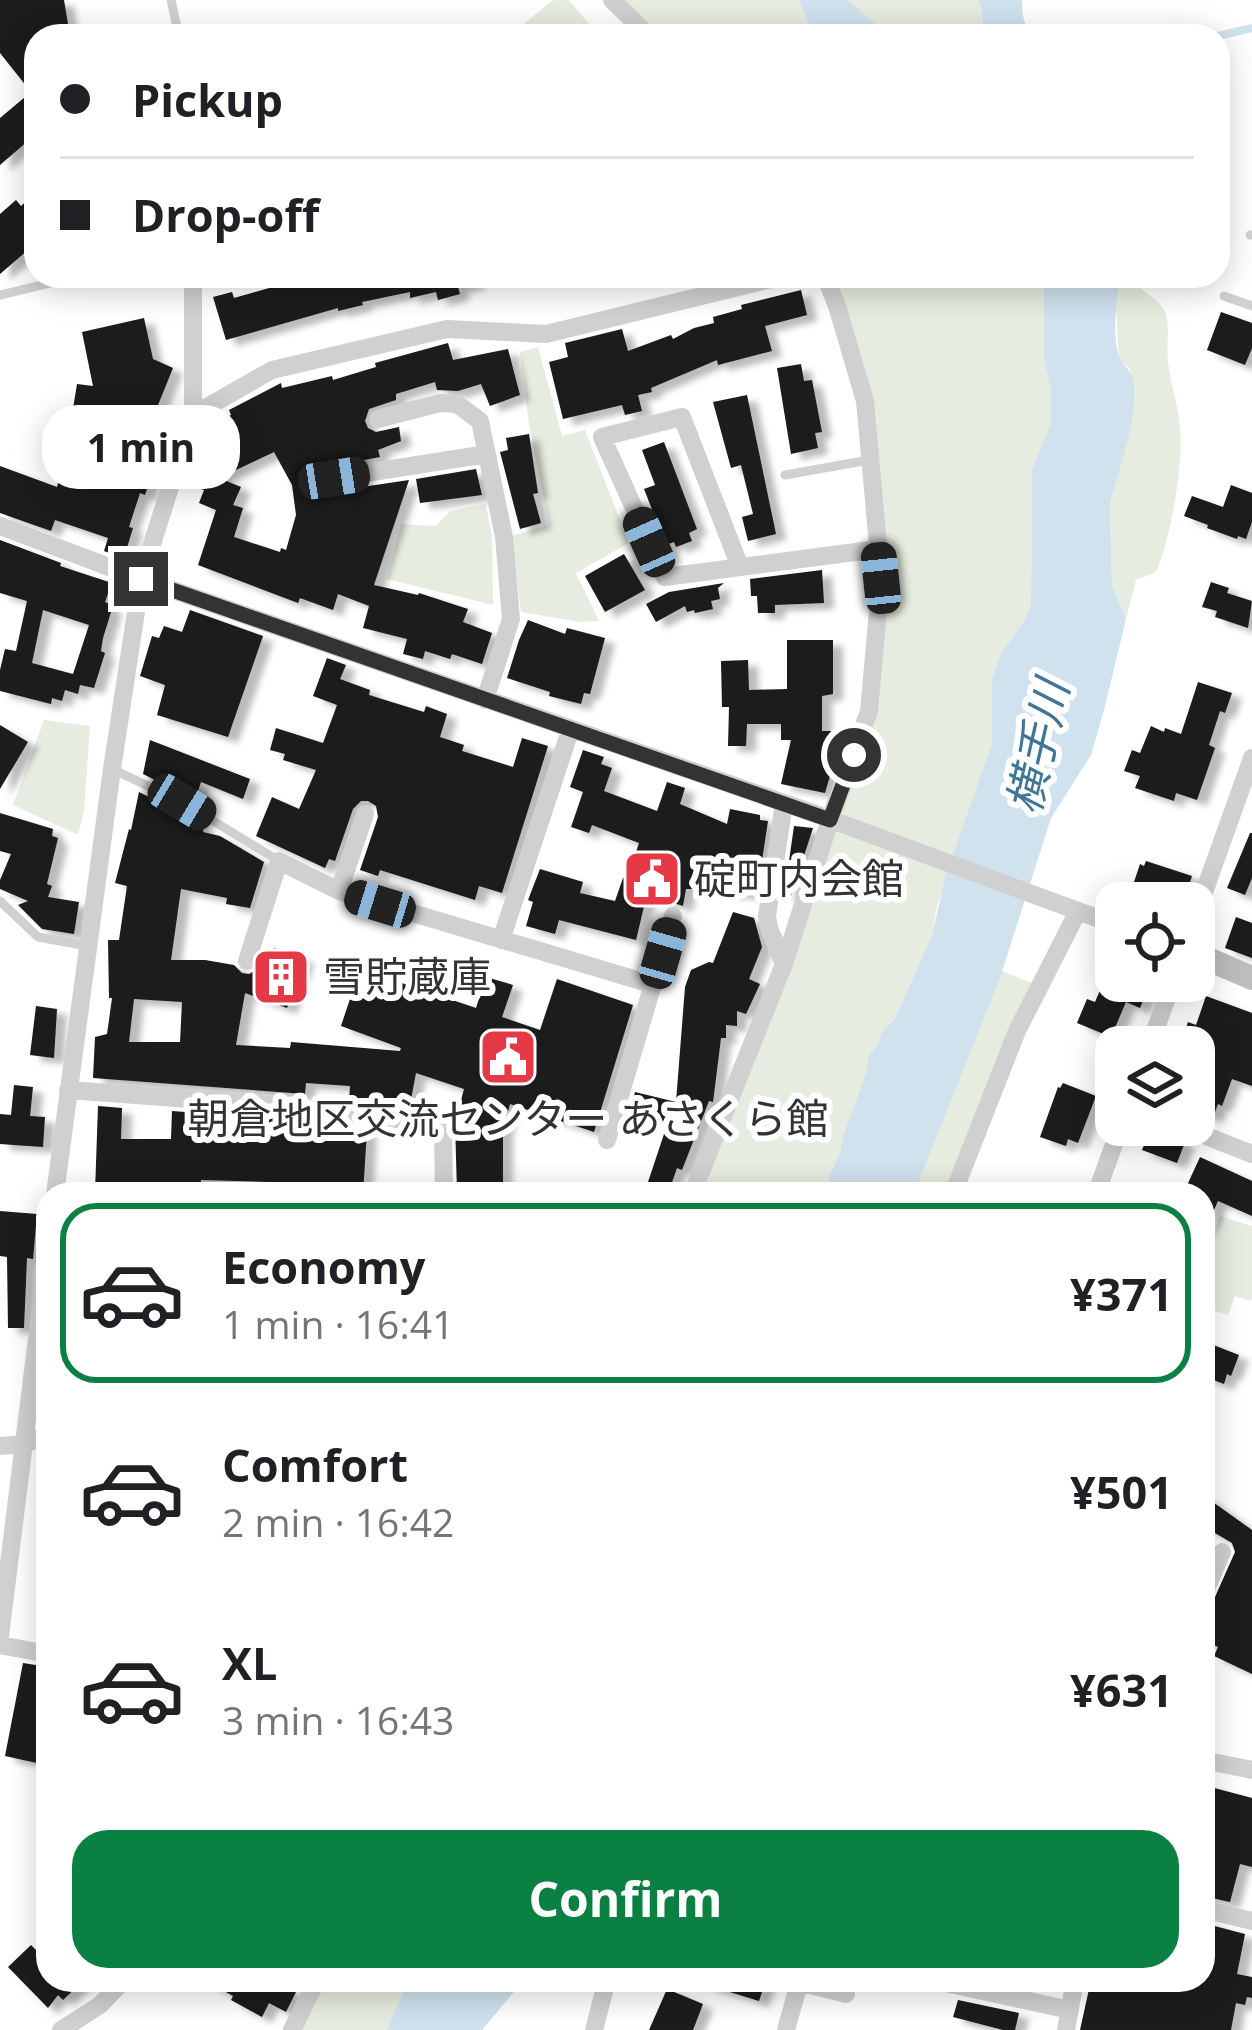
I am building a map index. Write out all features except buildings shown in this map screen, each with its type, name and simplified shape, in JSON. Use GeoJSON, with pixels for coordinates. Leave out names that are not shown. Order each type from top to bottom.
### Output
{"type":"FeatureCollection","features":[{"type":"Feature","properties":{"kind":"street"},"geometry":{"type":"LineString","coordinates":[[612,0],[637,24]]}},
{"type":"Feature","properties":{"kind":"street"},"geometry":{"type":"LineString","coordinates":[[56,1182],[141,579],[193,415],[193,288]]}},
{"type":"Feature","properties":{"kind":"street"},"geometry":{"type":"LineString","coordinates":[[193,415],[272,370],[447,328],[546,334],[734,288]]}},
{"type":"Feature","properties":{"kind":"street"},"geometry":{"type":"LineString","coordinates":[[697,1182],[838,823],[869,712],[881,578],[865,400],[830,288]]}},
{"type":"Feature","properties":{"kind":"street"},"geometry":{"type":"LineString","coordinates":[[378,419],[440,403],[457,404],[480,421],[504,537],[511,619],[484,700]]}},
{"type":"Feature","properties":{"kind":"street"},"geometry":{"type":"LineString","coordinates":[[740,567],[682,417],[602,437],[665,577],[878,549]]}},
{"type":"Feature","properties":{"kind":"street"},"geometry":{"type":"LineString","coordinates":[[334,478],[487,454]]}},
{"type":"Feature","properties":{"kind":"street"},"geometry":{"type":"LineString","coordinates":[[0,526],[1095,917]]}},
{"type":"Feature","properties":{"kind":"street"},"geometry":{"type":"LineString","coordinates":[[501,940],[570,730]]}},
{"type":"Feature","properties":{"kind":"street"},"geometry":{"type":"LineString","coordinates":[[1208,882],[1252,758]]}},
{"type":"Feature","properties":{"kind":"street"},"geometry":{"type":"LineString","coordinates":[[784,803],[767,916],[784,964]]}},
{"type":"Feature","properties":{"kind":"street"},"geometry":{"type":"LineString","coordinates":[[339,891],[365,814]]}},
{"type":"Feature","properties":{"kind":"street"},"geometry":{"type":"LineString","coordinates":[[247,961],[279,861],[339,891],[654,985]]}},
{"type":"Feature","properties":{"kind":"street"},"geometry":{"type":"LineString","coordinates":[[958,1182],[1017,1031],[1075,910]]}},
{"type":"Feature","properties":{"kind":"street"},"geometry":{"type":"LineString","coordinates":[[607,1140],[673,916]]}},
{"type":"Feature","properties":{"kind":"street"},"geometry":{"type":"LineString","coordinates":[[1215,962],[1252,978]]}},
{"type":"Feature","properties":{"kind":"street"},"geometry":{"type":"LineString","coordinates":[[68,1090],[324,1109],[443,1129],[443,1182]]}},
{"type":"Feature","properties":{"kind":"street"},"geometry":{"type":"LineString","coordinates":[[1215,1140],[1252,1154]]}},
{"type":"Feature","properties":{"kind":"street"},"geometry":{"type":"LineString","coordinates":[[1100,1182],[1113,1146]]}},
{"type":"Feature","properties":{"kind":"street"},"geometry":{"type":"LineString","coordinates":[[0,1636],[36,1351]]}},
{"type":"Feature","properties":{"kind":"street"},"geometry":{"type":"LineString","coordinates":[[0,1445],[36,1439]]}},
{"type":"Feature","properties":{"kind":"street"},"geometry":{"type":"LineString","coordinates":[[1215,1568],[1222,1552]]}},
{"type":"Feature","properties":{"kind":"street"},"geometry":{"type":"LineString","coordinates":[[0,1646],[36,1652]]}},
{"type":"Feature","properties":{"kind":"street"},"geometry":{"type":"LineString","coordinates":[[1215,1762],[1252,1770]]}},
{"type":"Feature","properties":{"kind":"street"},"geometry":{"type":"LineString","coordinates":[[1215,1912],[1252,1921]]}},
{"type":"Feature","properties":{"kind":"street"},"geometry":{"type":"LineString","coordinates":[[68,2028],[112,1992]]}},
{"type":"Feature","properties":{"kind":"street"},"geometry":{"type":"LineString","coordinates":[[292,2030],[311,1992]]}},
{"type":"Feature","properties":{"kind":"street"},"geometry":{"type":"LineString","coordinates":[[594,2030],[604,1992]]}},
{"type":"Feature","properties":{"kind":"street"},"geometry":{"type":"LineString","coordinates":[[786,2030],[796,1992]]}},
{"type":"Feature","properties":{"kind":"street"},"geometry":{"type":"LineString","coordinates":[[839,1992],[846,1994]]}},
{"type":"Feature","properties":{"kind":"street"},"geometry":{"type":"LineString","coordinates":[[986,1992],[1070,2010]]}},
{"type":"Feature","properties":{"kind":"street"},"geometry":{"type":"LineString","coordinates":[[1066,2030],[1073,1992]]}},
{"type":"Feature","properties":{"kind":"lane"},"geometry":{"type":"LineString","coordinates":[[1224,296],[1252,306]]}},
{"type":"Feature","properties":{"kind":"lane"},"geometry":{"type":"LineString","coordinates":[[784,475],[869,460]]}},
{"type":"Feature","properties":{"kind":"lane"},"geometry":{"type":"LineString","coordinates":[[112,769],[182,802],[279,861]]}},
{"type":"Feature","properties":{"kind":"lane"},"geometry":{"type":"LineString","coordinates":[[0,901],[38,937],[88,946]]}},
{"type":"Feature","properties":{"kind":"shaded area"},"geometry":{"type":"Polygon","coordinates":[[[553,0],[569,0],[589,24],[524,24],[553,0]]]}},
{"type":"Feature","properties":{"kind":"shaded area"},"geometry":{"type":"Polygon","coordinates":[[[612,0],[799,0],[809,24],[637,24],[612,0]]]}},
{"type":"Feature","properties":{"kind":"shaded area"},"geometry":{"type":"Polygon","coordinates":[[[848,0],[978,0],[982,10],[983,24],[876,24],[848,0]]]}},
{"type":"Feature","properties":{"kind":"shaded area"},"geometry":{"type":"Polygon","coordinates":[[[828,288],[1044,288],[1044,358],[1051,405],[1050,425],[1032,470],[1031,603],[1001,653],[992,743],[937,906],[932,935],[895,1018],[868,1056],[829,1182],[696,1182],[869,711],[881,578],[865,401],[828,288]]]}},
{"type":"Feature","properties":{"kind":"shaded area"},"geometry":{"type":"Polygon","coordinates":[[[1119,288],[1140,288],[1166,315],[1181,441],[1162,558],[1156,572],[1136,580],[1126,619],[1112,585],[1110,505],[1133,411],[1130,369],[1119,359],[1119,288]]]}},
{"type":"Feature","properties":{"kind":"shaded area"},"geometry":{"type":"Polygon","coordinates":[[[538,347],[562,436],[585,430],[629,543],[576,573],[599,621],[521,612],[511,536],[549,525],[520,352],[538,347]]]}},
{"type":"Feature","properties":{"kind":"shaded area"},"geometry":{"type":"Polygon","coordinates":[[[486,504],[492,537],[493,605],[387,579],[401,524],[436,526],[450,511],[486,504]]]}},
{"type":"Feature","properties":{"kind":"shaded area"},"geometry":{"type":"Polygon","coordinates":[[[44,720],[90,726],[78,835],[13,805],[44,720]]]}},
{"type":"Feature","properties":{"kind":"shaded area"},"geometry":{"type":"Polygon","coordinates":[[[1002,971],[1040,986],[958,1182],[919,1182],[1002,971]]]}},
{"type":"Feature","properties":{"kind":"shaded area"},"geometry":{"type":"Polygon","coordinates":[[[1220,1216],[1252,1226],[1251,1301],[1235,1296],[1228,1315],[1215,1311],[1215,1231],[1220,1216]]]}},
{"type":"Feature","properties":{"kind":"shaded area"},"geometry":{"type":"Polygon","coordinates":[[[311,1992],[403,1992],[387,2030],[292,2030],[311,1992]]]}},
{"type":"Feature","properties":{"kind":"water"},"geometry":{"type":"Polygon","coordinates":[[[799,0],[848,0],[876,24],[809,24],[799,0]]]}},
{"type":"Feature","properties":{"kind":"water"},"geometry":{"type":"Polygon","coordinates":[[[978,0],[1022,0],[1026,24],[983,24],[978,0]]]}},
{"type":"Feature","properties":{"kind":"water","name":"横手川"},"geometry":{"type":"Polygon","coordinates":[[[1044,288],[1120,288],[1116,343],[1132,377],[1134,399],[1110,505],[1112,585],[1126,619],[1104,710],[1091,755],[1051,818],[1000,978],[919,1182],[829,1182],[868,1056],[895,1018],[932,935],[945,878],[992,743],[992,680],[1001,653],[1031,603],[1032,470],[1050,425],[1051,391],[1044,358],[1044,288]]]}},
{"type":"Feature","properties":{"kind":"water"},"geometry":{"type":"Polygon","coordinates":[[[403,1992],[514,1992],[482,2030],[387,2030],[403,1992]]]}},
{"type":"Feature","properties":{"kind":"waterway"},"geometry":{"type":"LineString","coordinates":[[1230,33],[1252,28]]}},
{"type":"Feature","properties":{"kind":"place","name":"碇町内会館"},"geometry":{"type":"Point","coordinates":[652,879]}},
{"type":"Feature","properties":{"kind":"place","name":"雪貯蔵庫"},"geometry":{"type":"Point","coordinates":[281,977]}},
{"type":"Feature","properties":{"kind":"place","name":"朝倉地区交流センター あさくら館"},"geometry":{"type":"Point","coordinates":[508,1057]}},
{"type":"Feature","properties":{"kind":"route"},"geometry":{"type":"LineString","coordinates":[[141,579],[830,820],[854,755]]}}]}
